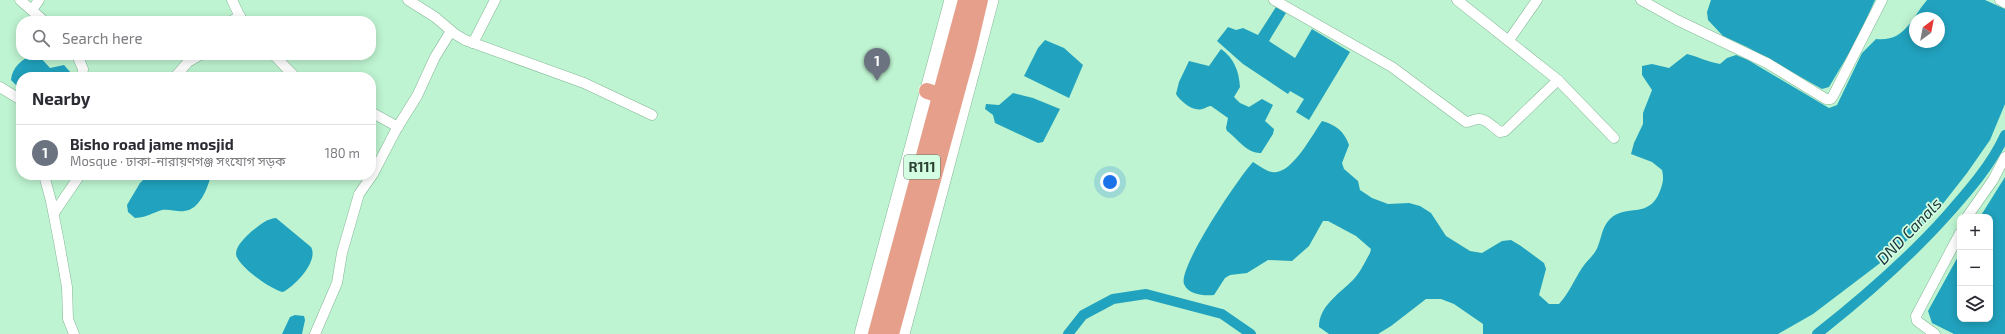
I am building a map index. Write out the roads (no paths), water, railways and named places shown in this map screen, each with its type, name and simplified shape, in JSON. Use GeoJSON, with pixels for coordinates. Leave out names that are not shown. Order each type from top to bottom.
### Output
{"type":"FeatureCollection","features":[{"type":"Feature","properties":{"kind":"main road","name":"R111"},"geometry":{"type":"LineString","coordinates":[[876,334],[907,195],[934,94],[966,0]]}},
{"type":"Feature","properties":{"kind":"main road","name":"R111"},"geometry":{"type":"LineString","coordinates":[[891,334],[946,154],[968,51],[986,1]]}},
{"type":"Feature","properties":{"kind":"street"},"geometry":{"type":"LineString","coordinates":[[20,0],[39,16]]}},
{"type":"Feature","properties":{"kind":"street"},"geometry":{"type":"LineString","coordinates":[[32,10],[39,0]]}},
{"type":"Feature","properties":{"kind":"street"},"geometry":{"type":"LineString","coordinates":[[232,0],[236,16]]}},
{"type":"Feature","properties":{"kind":"street"},"geometry":{"type":"LineString","coordinates":[[408,0],[435,17],[451,31],[473,43],[584,83],[652,115]]}},
{"type":"Feature","properties":{"kind":"street"},"geometry":{"type":"LineString","coordinates":[[473,43],[495,0]]}},
{"type":"Feature","properties":{"kind":"street"},"geometry":{"type":"LineString","coordinates":[[934,94],[951,0]]}},
{"type":"Feature","properties":{"kind":"street"},"geometry":{"type":"LineString","coordinates":[[1274,0],[1392,67],[1466,122],[1482,119],[1500,132],[1505,131],[1558,80]]}},
{"type":"Feature","properties":{"kind":"street"},"geometry":{"type":"LineString","coordinates":[[1457,0],[1558,80],[1614,138]]}},
{"type":"Feature","properties":{"kind":"street"},"geometry":{"type":"LineString","coordinates":[[1509,40],[1537,0]]}},
{"type":"Feature","properties":{"kind":"street"},"geometry":{"type":"LineString","coordinates":[[1641,0],[1677,20],[1767,64],[1826,99],[1832,98],[1882,0]]}},
{"type":"Feature","properties":{"kind":"street"},"geometry":{"type":"LineString","coordinates":[[2000,0],[2005,3]]}},
{"type":"Feature","properties":{"kind":"street"},"geometry":{"type":"LineString","coordinates":[[376,168],[398,126],[417,96],[435,57],[451,31]]}},
{"type":"Feature","properties":{"kind":"street"},"geometry":{"type":"LineString","coordinates":[[79,60],[83,72]]}},
{"type":"Feature","properties":{"kind":"street"},"geometry":{"type":"LineString","coordinates":[[179,72],[191,60]]}},
{"type":"Feature","properties":{"kind":"street"},"geometry":{"type":"LineString","coordinates":[[279,60],[290,72]]}},
{"type":"Feature","properties":{"kind":"street"},"geometry":{"type":"LineString","coordinates":[[0,87],[16,97]]}},
{"type":"Feature","properties":{"kind":"street"},"geometry":{"type":"LineString","coordinates":[[376,115],[398,126]]}},
{"type":"Feature","properties":{"kind":"street"},"geometry":{"type":"LineString","coordinates":[[903,334],[946,154]]}},
{"type":"Feature","properties":{"kind":"street"},"geometry":{"type":"LineString","coordinates":[[1969,214],[1993,180],[2005,157]]}},
{"type":"Feature","properties":{"kind":"street"},"geometry":{"type":"LineString","coordinates":[[45,180],[54,213],[67,287],[68,319],[74,334]]}},
{"type":"Feature","properties":{"kind":"street"},"geometry":{"type":"LineString","coordinates":[[54,213],[77,180]]}},
{"type":"Feature","properties":{"kind":"street"},"geometry":{"type":"LineString","coordinates":[[315,334],[337,283],[342,253],[359,194],[369,180]]}},
{"type":"Feature","properties":{"kind":"street"},"geometry":{"type":"LineString","coordinates":[[861,334],[907,195]]}},
{"type":"Feature","properties":{"kind":"street"},"geometry":{"type":"LineString","coordinates":[[1935,334],[1917,321],[1916,316],[1957,239]]}},
{"type":"Feature","properties":{"kind":"water"},"geometry":{"type":"Polygon","coordinates":[[[1711,0],[1875,0],[1857,40],[1829,87],[1822,89],[1747,47],[1723,36],[1708,20],[1707,12],[1711,0]]]}},
{"type":"Feature","properties":{"kind":"water"},"geometry":{"type":"Polygon","coordinates":[[[1927,0],[1985,0],[2005,9],[2005,104],[1990,140],[1967,173],[1938,210],[1896,251],[1813,314],[1778,334],[1483,334],[1483,324],[1454,304],[1441,299],[1426,299],[1378,334],[1329,334],[1319,327],[1322,313],[1331,301],[1358,274],[1371,249],[1356,236],[1328,221],[1323,221],[1309,246],[1292,261],[1268,260],[1247,273],[1230,275],[1225,278],[1214,295],[1193,293],[1186,288],[1184,284],[1185,274],[1190,260],[1211,222],[1235,185],[1253,162],[1272,172],[1279,172],[1286,168],[1294,161],[1322,121],[1339,129],[1345,136],[1349,145],[1342,163],[1344,169],[1358,181],[1360,190],[1372,198],[1388,204],[1409,203],[1420,206],[1431,213],[1446,236],[1470,251],[1482,253],[1502,241],[1511,240],[1544,263],[1546,269],[1539,295],[1549,304],[1559,304],[1569,291],[1582,268],[1595,252],[1607,222],[1616,214],[1637,210],[1650,205],[1660,191],[1663,178],[1662,170],[1652,162],[1631,154],[1634,143],[1643,124],[1643,113],[1652,90],[1642,75],[1642,66],[1652,64],[1669,68],[1687,54],[1720,64],[1727,58],[1736,55],[1748,60],[1829,108],[1837,105],[1862,53],[1876,39],[1894,37],[1901,33],[1909,24],[1909,48],[1945,48],[1945,12],[1918,12],[1927,0]]]}},
{"type":"Feature","properties":{"kind":"water"},"geometry":{"type":"Polygon","coordinates":[[[1276,7],[1286,13],[1269,41],[1295,58],[1312,29],[1350,52],[1309,120],[1296,112],[1304,99],[1290,91],[1288,94],[1243,64],[1217,41],[1228,27],[1236,30],[1243,28],[1258,35],[1276,7]]]}},
{"type":"Feature","properties":{"kind":"water"},"geometry":{"type":"Polygon","coordinates":[[[1045,40],[1064,48],[1083,65],[1069,98],[1024,76],[1038,48],[1045,40]]]}},
{"type":"Feature","properties":{"kind":"water"},"geometry":{"type":"Polygon","coordinates":[[[1221,49],[1229,56],[1235,65],[1238,76],[1240,87],[1234,97],[1240,103],[1249,107],[1262,99],[1273,105],[1265,121],[1274,129],[1273,134],[1261,153],[1251,151],[1227,131],[1226,128],[1228,118],[1211,106],[1198,110],[1195,109],[1180,100],[1176,94],[1179,82],[1189,61],[1209,66],[1221,49]]]}},
{"type":"Feature","properties":{"kind":"water"},"geometry":{"type":"Polygon","coordinates":[[[24,60],[43,60],[50,68],[64,65],[70,72],[16,72],[16,85],[11,80],[13,71],[18,64],[24,60]]]}},
{"type":"Feature","properties":{"kind":"water"},"geometry":{"type":"Polygon","coordinates":[[[1013,93],[1033,98],[1060,109],[1043,142],[1038,143],[995,123],[993,115],[985,109],[986,104],[999,105],[1013,93]]]}},
{"type":"Feature","properties":{"kind":"water"},"geometry":{"type":"Polygon","coordinates":[[[2005,177],[2005,334],[1954,334],[1932,323],[1928,311],[1957,258],[1957,322],[1993,322],[1993,214],[1982,214],[2005,177]]]}},
{"type":"Feature","properties":{"kind":"water"},"geometry":{"type":"Polygon","coordinates":[[[143,180],[210,180],[199,202],[190,210],[162,210],[147,216],[135,218],[128,212],[127,205],[143,180]]]}},
{"type":"Feature","properties":{"kind":"water"},"geometry":{"type":"Polygon","coordinates":[[[276,218],[311,247],[313,253],[309,266],[299,279],[283,292],[271,287],[248,271],[242,265],[236,254],[239,244],[252,231],[266,221],[276,218]]]}},
{"type":"Feature","properties":{"kind":"water"},"geometry":{"type":"Polygon","coordinates":[[[295,315],[304,316],[305,320],[302,334],[282,334],[290,317],[295,315]]]}},
{"type":"Feature","properties":{"kind":"waterway","name":"DND Canals"},"geometry":{"type":"LineString","coordinates":[[1817,334],[1885,277],[1933,231],[1980,176],[2005,135]]}},
{"type":"Feature","properties":{"kind":"waterway","name":"DND Canals"},"geometry":{"type":"LineString","coordinates":[[1068,334],[1083,315],[1113,299],[1146,294],[1222,314],[1251,334]]}},
{"type":"Feature","properties":{"kind":"place","name":"Bisho road jame mosjid"},"geometry":{"type":"Point","coordinates":[877,81]}}]}
